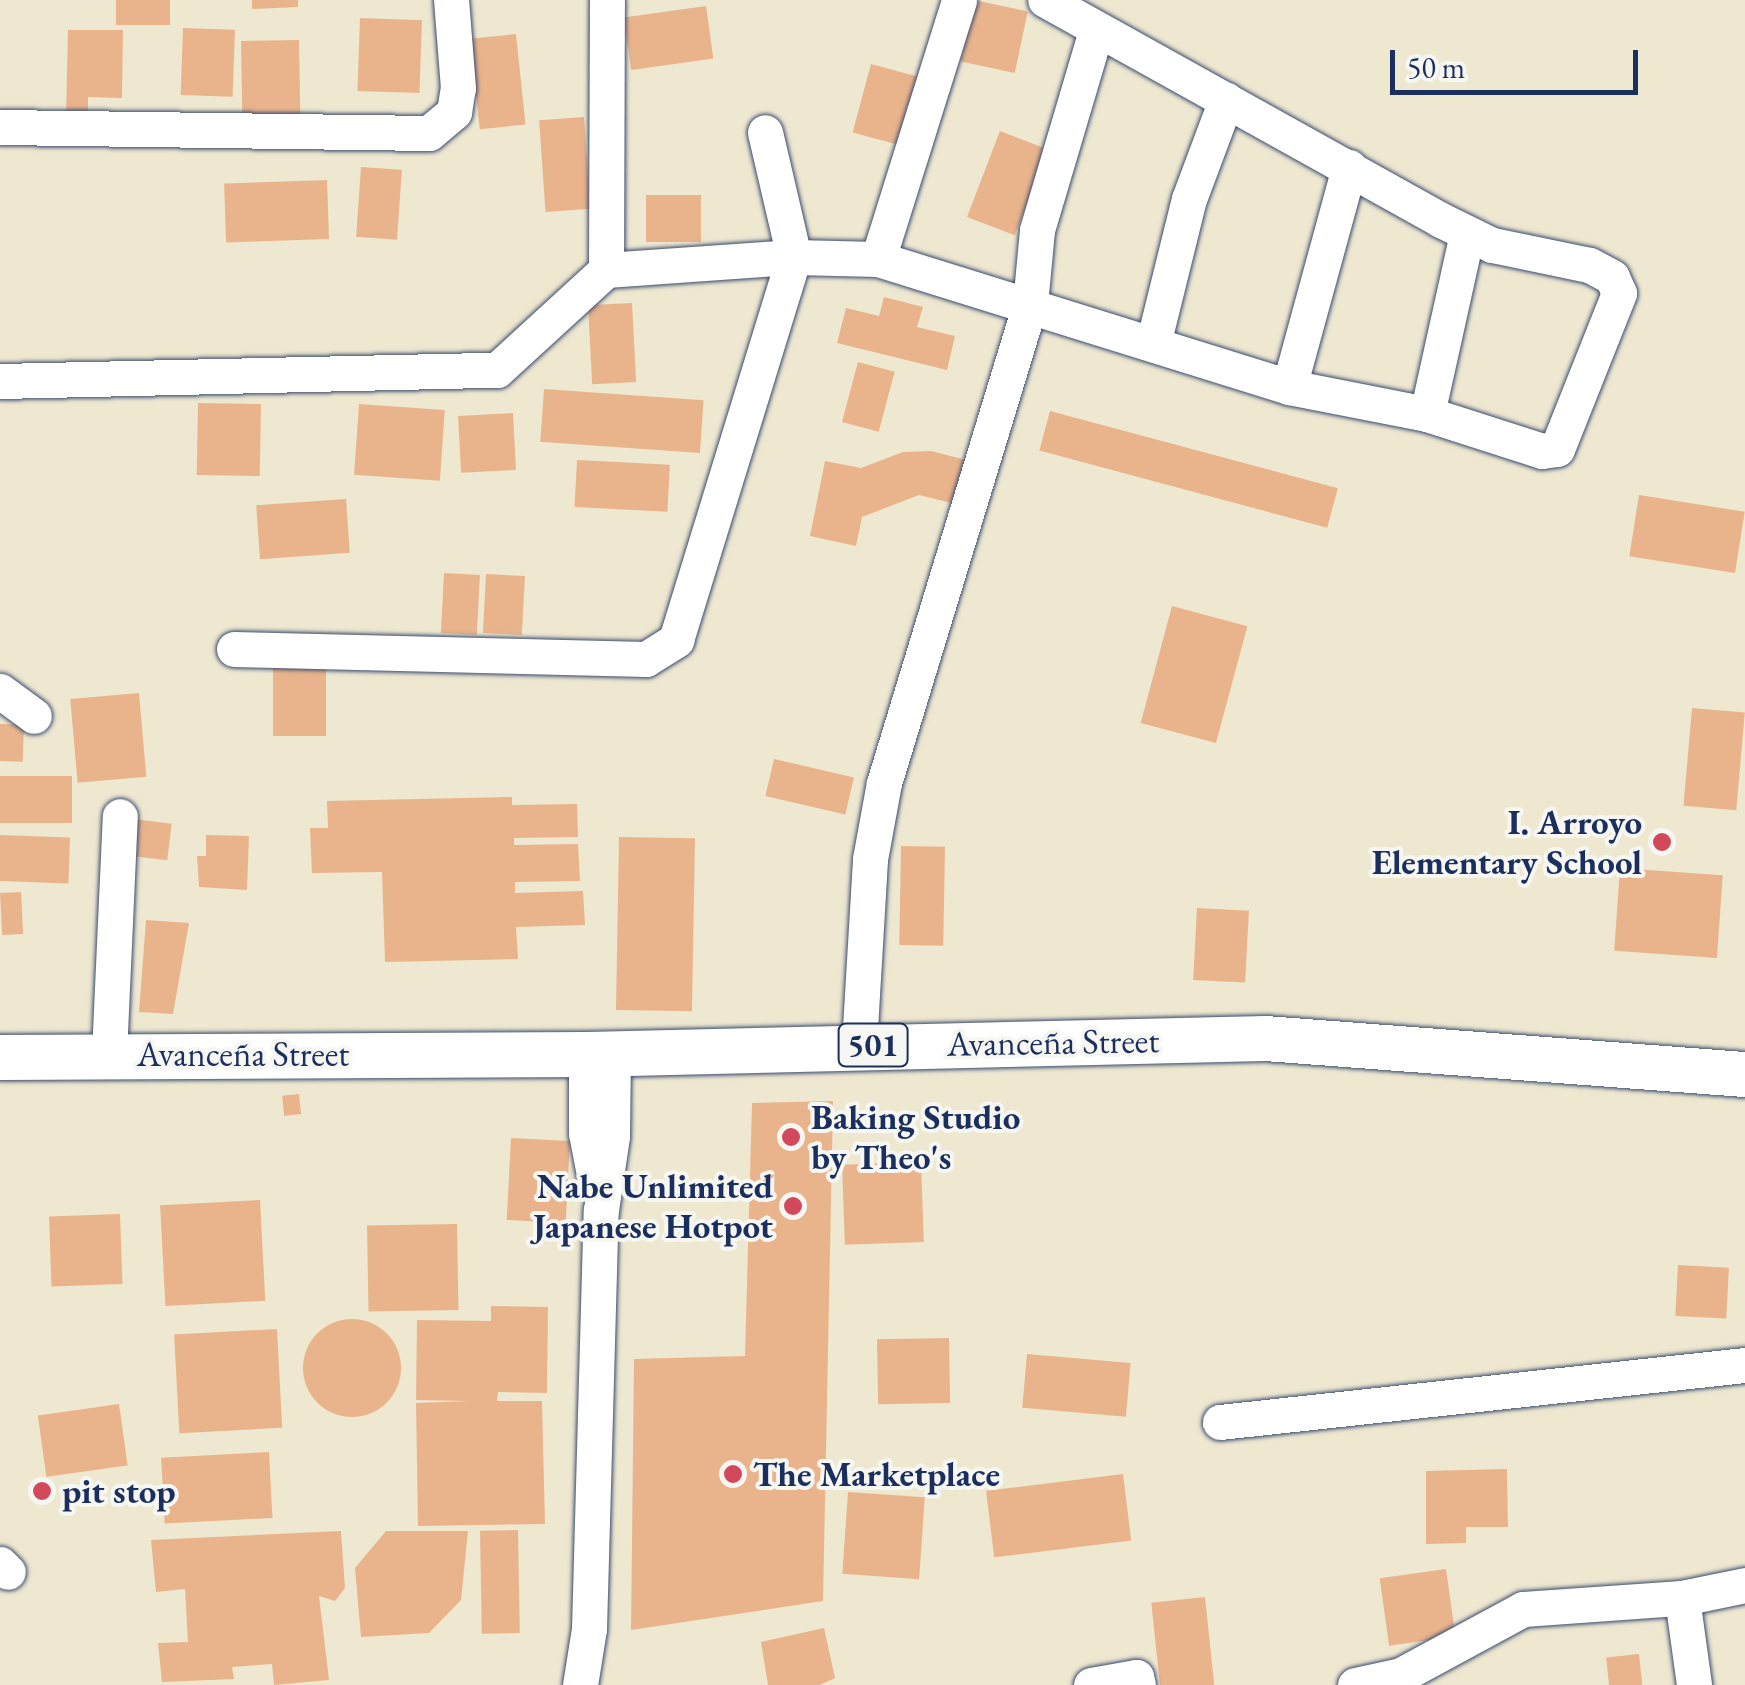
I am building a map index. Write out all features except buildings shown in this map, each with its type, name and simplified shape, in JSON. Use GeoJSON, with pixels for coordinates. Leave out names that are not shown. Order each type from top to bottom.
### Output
{"type":"FeatureCollection","features":[{"type":"Feature","properties":{"kind":"main road","name":"Avanceña Street"},"geometry":{"type":"LineString","coordinates":[[0,1057],[600,1054],[1265,1038],[1745,1074]]}},
{"type":"Feature","properties":{"kind":"street"},"geometry":{"type":"LineString","coordinates":[[0,127],[429,133],[454,112],[456,100],[451,0]]}},
{"type":"Feature","properties":{"kind":"street"},"geometry":{"type":"LineString","coordinates":[[606,270],[607,0]]}},
{"type":"Feature","properties":{"kind":"street"},"geometry":{"type":"LineString","coordinates":[[878,259],[960,0]]}},
{"type":"Feature","properties":{"kind":"street"},"geometry":{"type":"LineString","coordinates":[[0,380],[497,370],[606,270],[794,257],[878,259],[1154,340],[1289,386],[1427,414],[1542,451],[1557,449],[1619,293],[1612,276],[1589,265],[1492,245],[1045,0]]}},
{"type":"Feature","properties":{"kind":"street"},"geometry":{"type":"LineString","coordinates":[[860,1045],[870,858],[884,784],[1030,304],[1037,230],[1096,30]]}},
{"type":"Feature","properties":{"kind":"street"},"geometry":{"type":"LineString","coordinates":[[1154,340],[1189,198],[1226,100]]}},
{"type":"Feature","properties":{"kind":"street"},"geometry":{"type":"LineString","coordinates":[[234,649],[646,659],[676,640],[794,257],[765,132]]}},
{"type":"Feature","properties":{"kind":"street"},"geometry":{"type":"LineString","coordinates":[[1289,386],[1349,166]]}},
{"type":"Feature","properties":{"kind":"street"},"geometry":{"type":"LineString","coordinates":[[1427,414],[1468,233]]}},
{"type":"Feature","properties":{"kind":"street"},"geometry":{"type":"LineString","coordinates":[[0,691],[34,716]]}},
{"type":"Feature","properties":{"kind":"street"},"geometry":{"type":"LineString","coordinates":[[109,1054],[120,816]]}},
{"type":"Feature","properties":{"kind":"street"},"geometry":{"type":"LineString","coordinates":[[580,1685],[589,1612],[600,1210],[586,1133],[600,1054]]}},
{"type":"Feature","properties":{"kind":"street"},"geometry":{"type":"LineString","coordinates":[[1220,1422],[1745,1366]]}},
{"type":"Feature","properties":{"kind":"street"},"geometry":{"type":"LineString","coordinates":[[1355,1685],[1401,1680],[1523,1608],[1682,1598],[1745,1585]]}},
{"type":"Feature","properties":{"kind":"street"},"geometry":{"type":"LineString","coordinates":[[1682,1598],[1694,1685]]}},
{"type":"Feature","properties":{"kind":"street"},"geometry":{"type":"LineString","coordinates":[[1091,1685],[1136,1677],[1138,1685]]}},
{"type":"Feature","properties":{"kind":"place","name":"I. Arroyo Elementary School"},"geometry":{"type":"Point","coordinates":[1662,842]}},
{"type":"Feature","properties":{"kind":"place","name":"Baking Studio by Theo's"},"geometry":{"type":"Point","coordinates":[791,1137]}},
{"type":"Feature","properties":{"kind":"place","name":"Nabe Unlimited Japanese Hotpot"},"geometry":{"type":"Point","coordinates":[793,1206]}},
{"type":"Feature","properties":{"kind":"place","name":"The Marketplace"},"geometry":{"type":"Point","coordinates":[733,1474]}},
{"type":"Feature","properties":{"kind":"place","name":"pit stop"},"geometry":{"type":"Point","coordinates":[42,1491]}}]}
